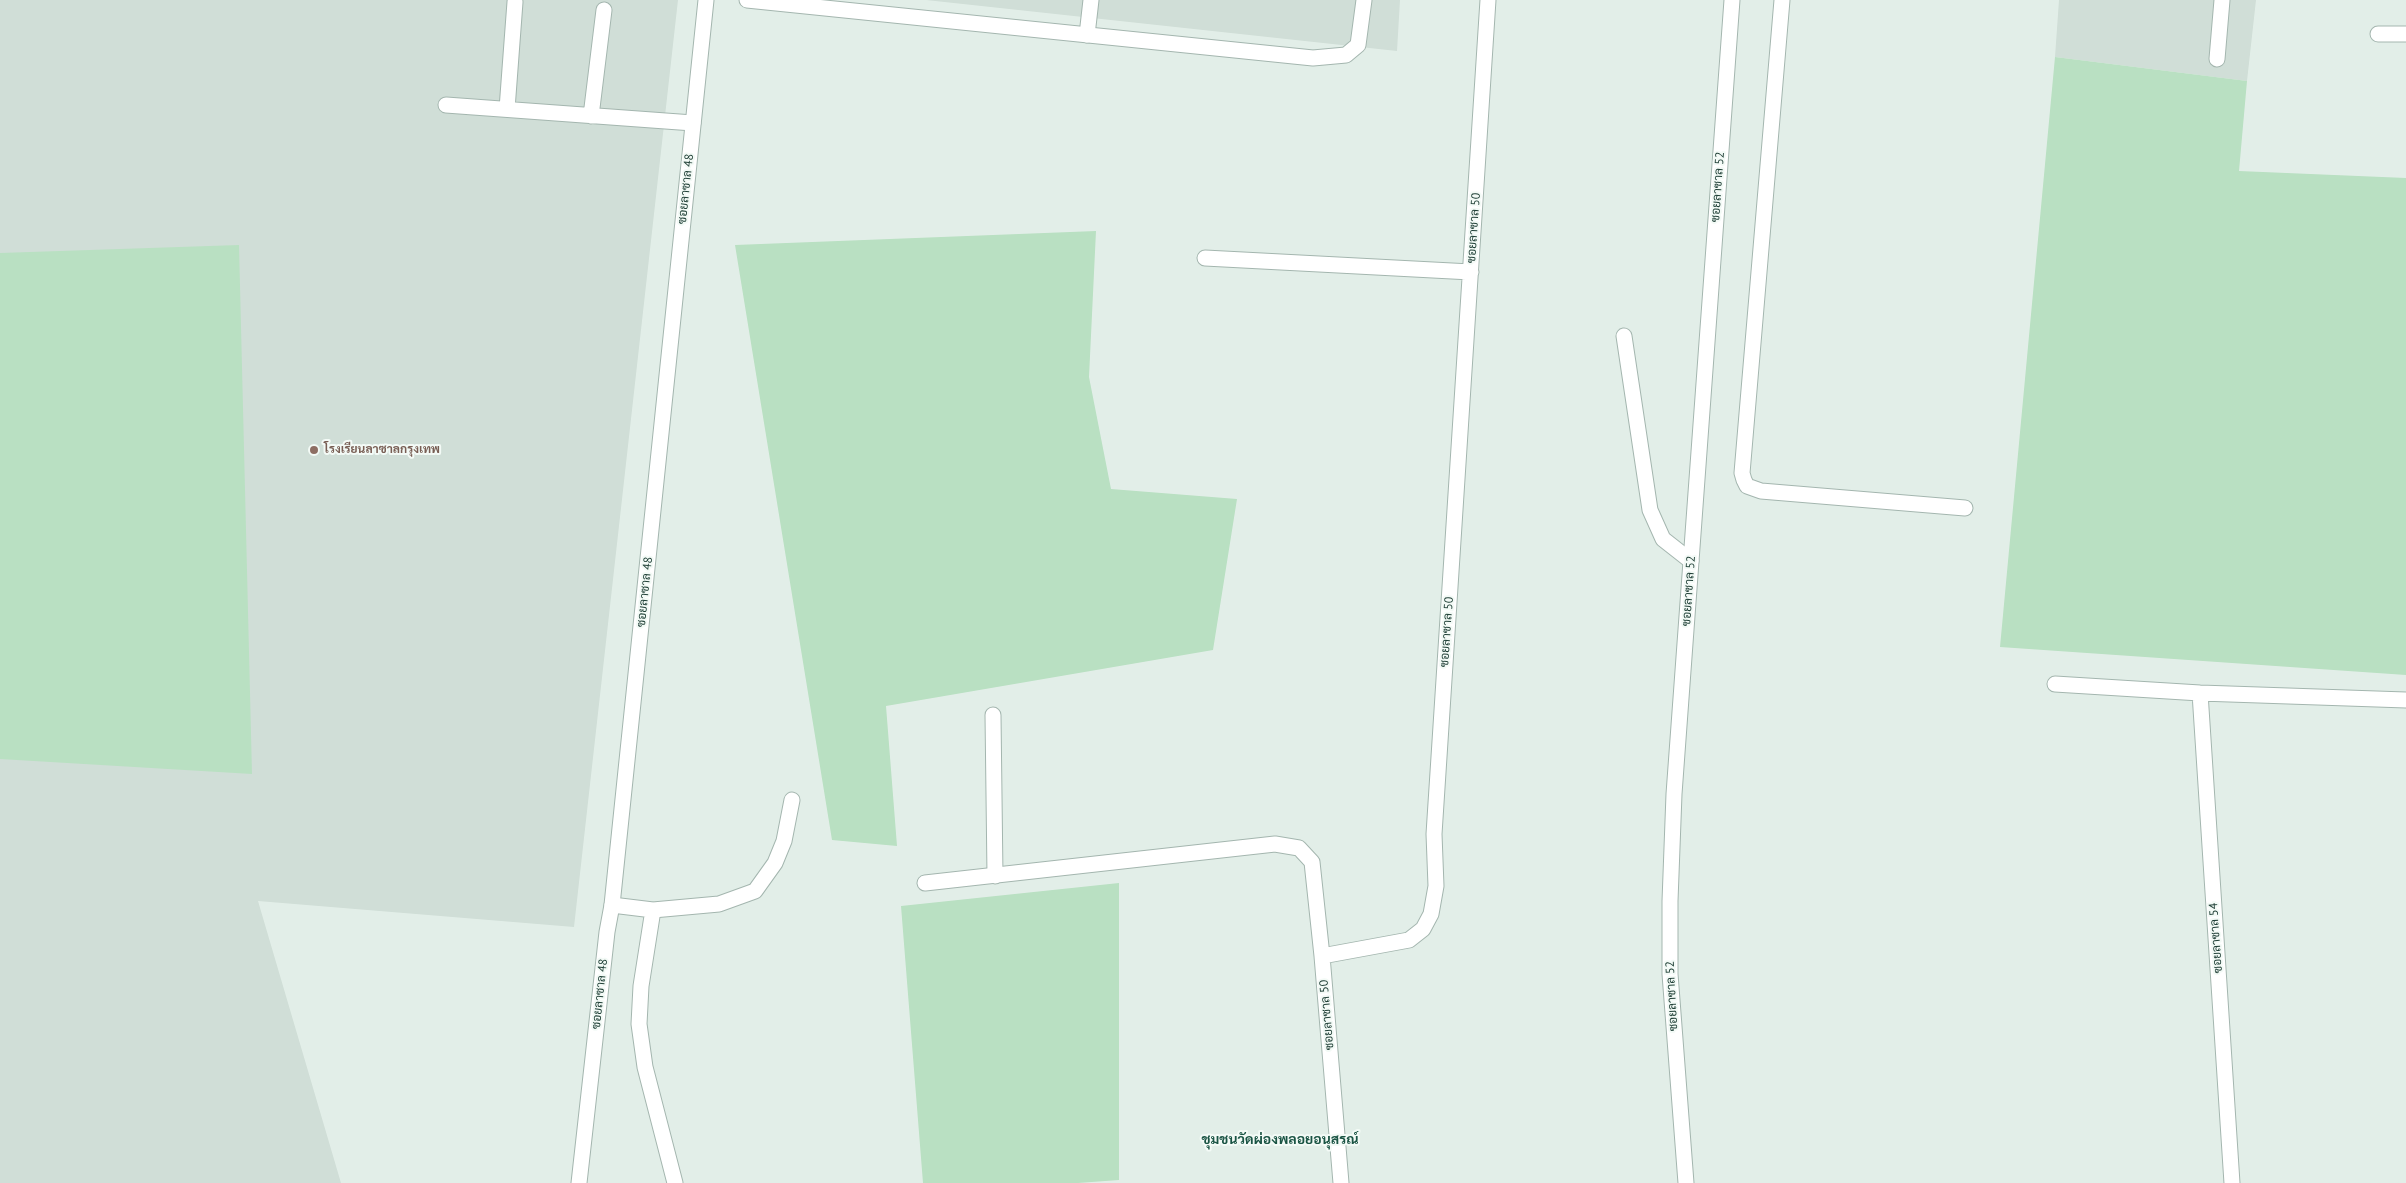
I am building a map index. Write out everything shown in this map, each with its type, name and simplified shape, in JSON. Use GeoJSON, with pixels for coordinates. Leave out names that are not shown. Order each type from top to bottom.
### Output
{"type":"FeatureCollection","features":[{"type":"Feature","properties":{"kind":"street","name":"ซอยลาซาล 48"},"geometry":{"type":"LineString","coordinates":[[579,1183],[607,932],[612,905],[706,0]]}},
{"type":"Feature","properties":{"kind":"street"},"geometry":{"type":"LineString","coordinates":[[747,0],[1331,58],[1346,55],[1358,45],[1364,0]]}},
{"type":"Feature","properties":{"kind":"street"},"geometry":{"type":"LineString","coordinates":[[1087,35],[1091,0]]}},
{"type":"Feature","properties":{"kind":"street","name":"ซอยลาซาล 50"},"geometry":{"type":"LineString","coordinates":[[1341,1183],[1322,956],[1409,940],[1423,928],[1431,914],[1436,886],[1434,834],[1488,0]]}},
{"type":"Feature","properties":{"kind":"street","name":"ซอยลาซาล 52"},"geometry":{"type":"LineString","coordinates":[[1686,1183],[1670,974],[1670,901],[1674,794],[1732,0]]}},
{"type":"Feature","properties":{"kind":"street"},"geometry":{"type":"LineString","coordinates":[[1782,0],[1743,463],[1744,480],[1747,486],[1761,491],[1965,508]]}},
{"type":"Feature","properties":{"kind":"street"},"geometry":{"type":"LineString","coordinates":[[2217,59],[2222,0]]}},
{"type":"Feature","properties":{"kind":"street"},"geometry":{"type":"LineString","coordinates":[[508,109],[515,2]]}},
{"type":"Feature","properties":{"kind":"street"},"geometry":{"type":"LineString","coordinates":[[592,116],[604,10]]}},
{"type":"Feature","properties":{"kind":"street"},"geometry":{"type":"LineString","coordinates":[[2378,34],[2406,34]]}},
{"type":"Feature","properties":{"kind":"street"},"geometry":{"type":"LineString","coordinates":[[446,105],[693,123]]}},
{"type":"Feature","properties":{"kind":"street"},"geometry":{"type":"LineString","coordinates":[[1205,258],[1471,272]]}},
{"type":"Feature","properties":{"kind":"street"},"geometry":{"type":"LineString","coordinates":[[1624,336],[1650,510],[1663,539],[1691,561]]}},
{"type":"Feature","properties":{"kind":"street"},"geometry":{"type":"LineString","coordinates":[[2055,684],[2200,693],[2406,700]]}},
{"type":"Feature","properties":{"kind":"street","name":"ซอยลาซาล 54"},"geometry":{"type":"LineString","coordinates":[[2200,693],[2232,1183]]}},
{"type":"Feature","properties":{"kind":"street"},"geometry":{"type":"LineString","coordinates":[[993,715],[994,876]]}},
{"type":"Feature","properties":{"kind":"street"},"geometry":{"type":"LineString","coordinates":[[612,905],[654,910],[719,904],[755,891],[778,856],[784,841],[792,800]]}},
{"type":"Feature","properties":{"kind":"street"},"geometry":{"type":"LineString","coordinates":[[925,883],[1275,844],[1299,848],[1312,862],[1322,956]]}},
{"type":"Feature","properties":{"kind":"street"},"geometry":{"type":"LineString","coordinates":[[654,910],[641,986],[639,1024],[645,1067],[675,1183]]}},
{"type":"Feature","properties":{"kind":"shaded area","name":"โรงเรียนลาซาลกรุงเทพ"},"geometry":{"type":"Polygon","coordinates":[[[0,0],[678,0],[574,927],[258,901],[341,1183],[0,1183],[0,0]]]}},
{"type":"Feature","properties":{"kind":"shaded area"},"geometry":{"type":"Polygon","coordinates":[[[926,0],[1400,0],[1397,51],[926,0]]]}},
{"type":"Feature","properties":{"kind":"shaded area"},"geometry":{"type":"Polygon","coordinates":[[[2059,0],[2256,0],[2247,81],[2055,57],[2059,0]]]}},
{"type":"Feature","properties":{"kind":"green space"},"geometry":{"type":"Polygon","coordinates":[[[2055,57],[2247,81],[2239,171],[2406,178],[2406,675],[2000,647],[2055,57]]]}},
{"type":"Feature","properties":{"kind":"green space"},"geometry":{"type":"Polygon","coordinates":[[[1096,231],[1089,377],[1111,489],[1237,499],[1213,650],[886,706],[897,846],[832,840],[735,245],[1096,231]]]}},
{"type":"Feature","properties":{"kind":"green space"},"geometry":{"type":"Polygon","coordinates":[[[239,245],[252,774],[0,759],[0,253],[239,245]]]}},
{"type":"Feature","properties":{"kind":"green space"},"geometry":{"type":"Polygon","coordinates":[[[1119,883],[1119,1180],[1078,1183],[923,1183],[901,906],[1119,883]]]}},
{"type":"Feature","properties":{"kind":"place","name":"โรงเรียนลาซาลกรุงเทพ"},"geometry":{"type":"Point","coordinates":[314,450]}},
{"type":"Feature","properties":{"kind":"district","name":"ชุมชนวัดผ่องพลอยอนุสรณ์"},"geometry":{"type":"Point","coordinates":[1280,1140]}}]}
